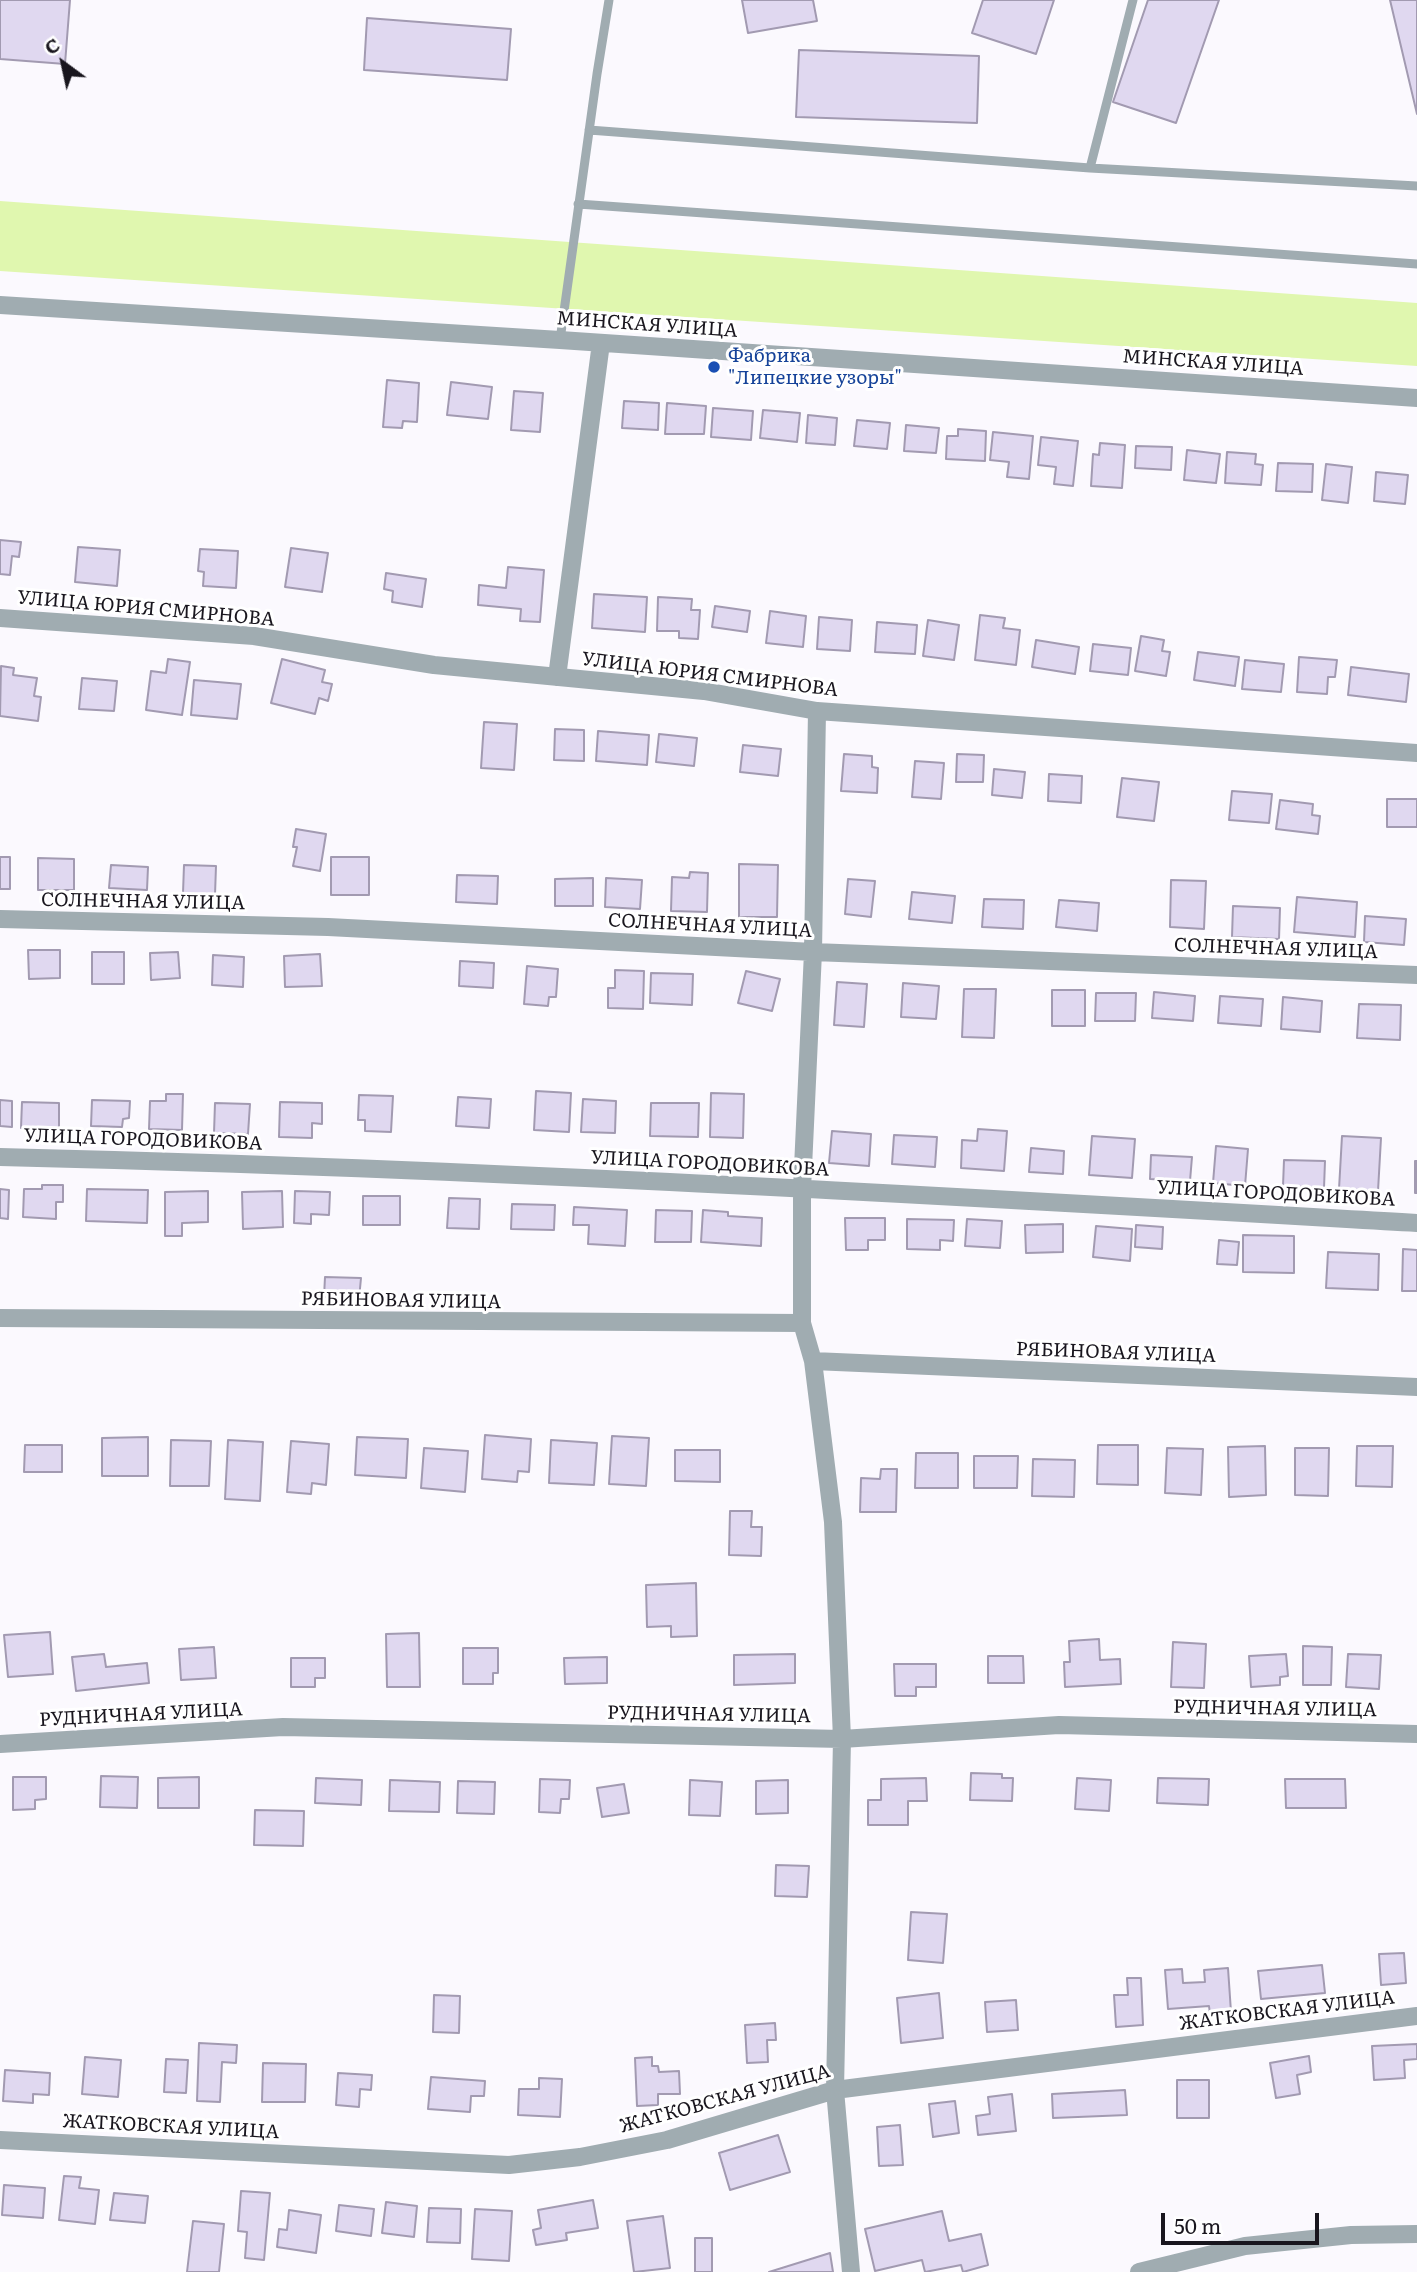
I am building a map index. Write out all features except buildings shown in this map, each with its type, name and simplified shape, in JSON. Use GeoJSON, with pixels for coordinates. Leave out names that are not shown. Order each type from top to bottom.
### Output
{"type":"FeatureCollection","features":[{"type":"Feature","properties":{"kind":"street","name":"МИНСКАЯ УЛИЦА"},"geometry":{"type":"LineString","coordinates":[[0,305],[1417,398]]}},
{"type":"Feature","properties":{"kind":"street"},"geometry":{"type":"LineString","coordinates":[[557,677],[601,343]]}},
{"type":"Feature","properties":{"kind":"street","name":"УЛИЦА ЮРИЯ СМИРНОВА"},"geometry":{"type":"LineString","coordinates":[[0,618],[254,636],[434,665],[704,691],[817,711],[1417,753]]}},
{"type":"Feature","properties":{"kind":"street"},"geometry":{"type":"LineString","coordinates":[[817,711],[813,952],[803,1189],[802,1323],[813,1362],[833,1522],[842,1739],[835,2090],[851,2272]]}},
{"type":"Feature","properties":{"kind":"street","name":"СОЛНЕЧНАЯ УЛИЦА"},"geometry":{"type":"LineString","coordinates":[[0,919],[328,927],[813,952],[1417,975]]}},
{"type":"Feature","properties":{"kind":"street","name":"УЛИЦА ГОРОДОВИКОВА"},"geometry":{"type":"LineString","coordinates":[[0,1157],[231,1163],[803,1189],[1417,1223]]}},
{"type":"Feature","properties":{"kind":"street","name":"РЯБИНОВАЯ УЛИЦА"},"geometry":{"type":"LineString","coordinates":[[0,1318],[802,1323]]}},
{"type":"Feature","properties":{"kind":"street","name":"РЯБИНОВАЯ УЛИЦА"},"geometry":{"type":"LineString","coordinates":[[813,1362],[1417,1387]]}},
{"type":"Feature","properties":{"kind":"street","name":"РУДНИЧНАЯ УЛИЦА"},"geometry":{"type":"LineString","coordinates":[[0,1744],[284,1727],[842,1739],[1059,1725],[1417,1734]]}},
{"type":"Feature","properties":{"kind":"street","name":"ЖАТКОВСКАЯ УЛИЦА"},"geometry":{"type":"LineString","coordinates":[[0,2140],[509,2165],[580,2157],[667,2140],[835,2090],[1417,2016]]}},
{"type":"Feature","properties":{"kind":"street"},"geometry":{"type":"LineString","coordinates":[[1139,2272],[1245,2246],[1351,2235],[1417,2234]]}},
{"type":"Feature","properties":{"kind":"lane"},"geometry":{"type":"LineString","coordinates":[[560,340],[610,0]]}},
{"type":"Feature","properties":{"kind":"lane"},"geometry":{"type":"LineString","coordinates":[[1090,168],[1133,0]]}},
{"type":"Feature","properties":{"kind":"lane"},"geometry":{"type":"LineString","coordinates":[[589,130],[1090,168],[1417,186]]}},
{"type":"Feature","properties":{"kind":"lane"},"geometry":{"type":"LineString","coordinates":[[578,204],[1417,264]]}},
{"type":"Feature","properties":{"kind":"green space"},"geometry":{"type":"Polygon","coordinates":[[[0,201],[1417,303],[1417,366],[0,271],[0,201]]]}},
{"type":"Feature","properties":{"kind":"place","name":"Фабрика \"Липецкие узоры\""},"geometry":{"type":"Point","coordinates":[714,367]}}]}
